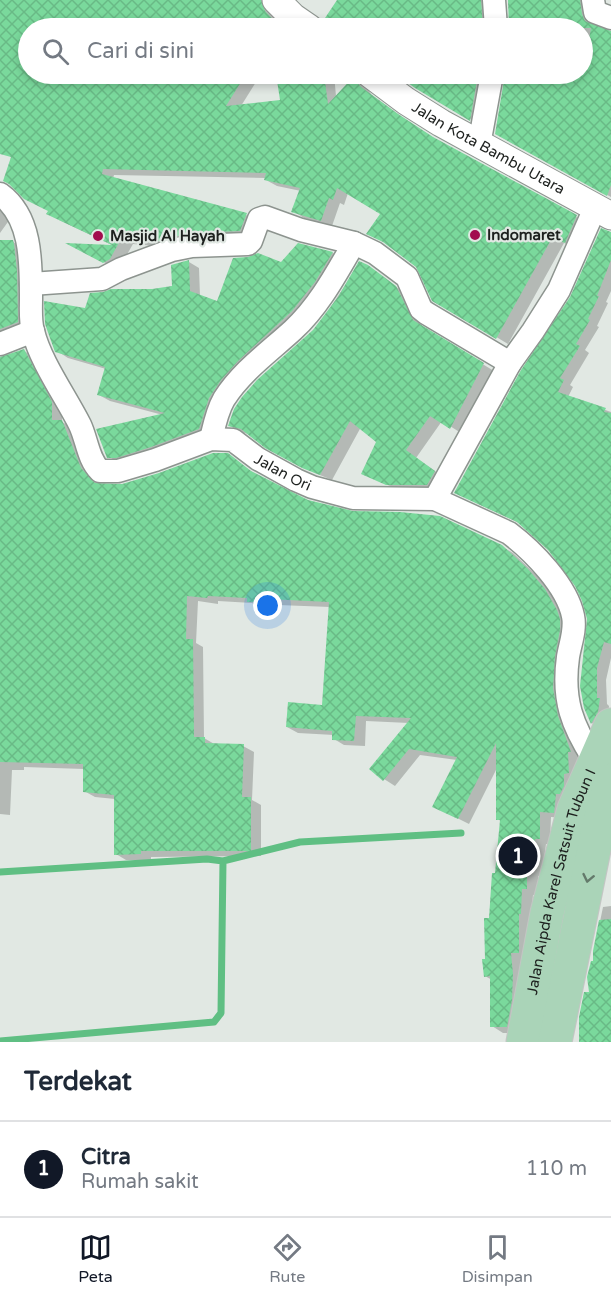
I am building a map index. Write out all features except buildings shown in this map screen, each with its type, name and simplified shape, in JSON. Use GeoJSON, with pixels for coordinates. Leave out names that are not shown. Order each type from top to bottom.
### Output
{"type":"FeatureCollection","features":[{"type":"Feature","properties":{"kind":"main road","name":"Jalan Aipda Karel Satsuit Tubun I"},"geometry":{"type":"LineString","coordinates":[[555,1042],[605,831],[603,771],[611,725]]}},
{"type":"Feature","properties":{"kind":"main road","name":"Jalan Aipda Karel Satsuit Tubun I"},"geometry":{"type":"LineString","coordinates":[[523,1042],[547,913],[574,809],[603,771]]}},
{"type":"Feature","properties":{"kind":"street"},"geometry":{"type":"LineString","coordinates":[[276,0],[293,18]]}},
{"type":"Feature","properties":{"kind":"street"},"geometry":{"type":"LineString","coordinates":[[494,0],[495,18]]}},
{"type":"Feature","properties":{"kind":"street"},"geometry":{"type":"LineString","coordinates":[[593,0],[595,12],[611,18]]}},
{"type":"Feature","properties":{"kind":"street","name":"Jalan Kota Bambu Utara"},"geometry":{"type":"LineString","coordinates":[[383,84],[406,101],[479,145],[606,212]]}},
{"type":"Feature","properties":{"kind":"street"},"geometry":{"type":"LineString","coordinates":[[479,145],[490,84]]}},
{"type":"Feature","properties":{"kind":"street"},"geometry":{"type":"LineString","coordinates":[[0,194],[19,214],[27,235],[33,331],[47,366],[81,427],[94,463],[100,471],[118,471],[211,439],[224,400],[249,369],[272,346],[293,330],[328,289],[354,243]]}},
{"type":"Feature","properties":{"kind":"street"},"geometry":{"type":"LineString","coordinates":[[435,499],[510,363],[538,325],[606,212]]}},
{"type":"Feature","properties":{"kind":"street"},"geometry":{"type":"LineString","coordinates":[[31,284],[102,279],[121,269],[172,250],[192,246],[248,244],[257,229],[259,219],[265,217],[302,230],[354,243],[375,253],[407,277],[421,309],[510,363]]}},
{"type":"Feature","properties":{"kind":"street"},"geometry":{"type":"LineString","coordinates":[[0,344],[33,331]]}},
{"type":"Feature","properties":{"kind":"street","name":"Jalan Ori"},"geometry":{"type":"LineString","coordinates":[[211,439],[233,440],[258,459],[296,480],[353,498],[435,499],[509,533],[520,541],[564,591],[574,618],[565,679],[567,702],[580,737],[603,771]]}},
{"type":"Feature","properties":{"kind":"waterway"},"geometry":{"type":"LineString","coordinates":[[0,872],[207,859],[223,861],[300,842],[461,833]]}},
{"type":"Feature","properties":{"kind":"waterway"},"geometry":{"type":"LineString","coordinates":[[0,1041],[214,1022],[221,1013],[223,861]]}},
{"type":"Feature","properties":{"kind":"place","name":"Indomaret"},"geometry":{"type":"Point","coordinates":[475,235]}},
{"type":"Feature","properties":{"kind":"place","name":"Masjid Al Hayah"},"geometry":{"type":"Point","coordinates":[98,236]}},
{"type":"Feature","properties":{"kind":"place","name":"Citra"},"geometry":{"type":"Point","coordinates":[518,856]}}]}
